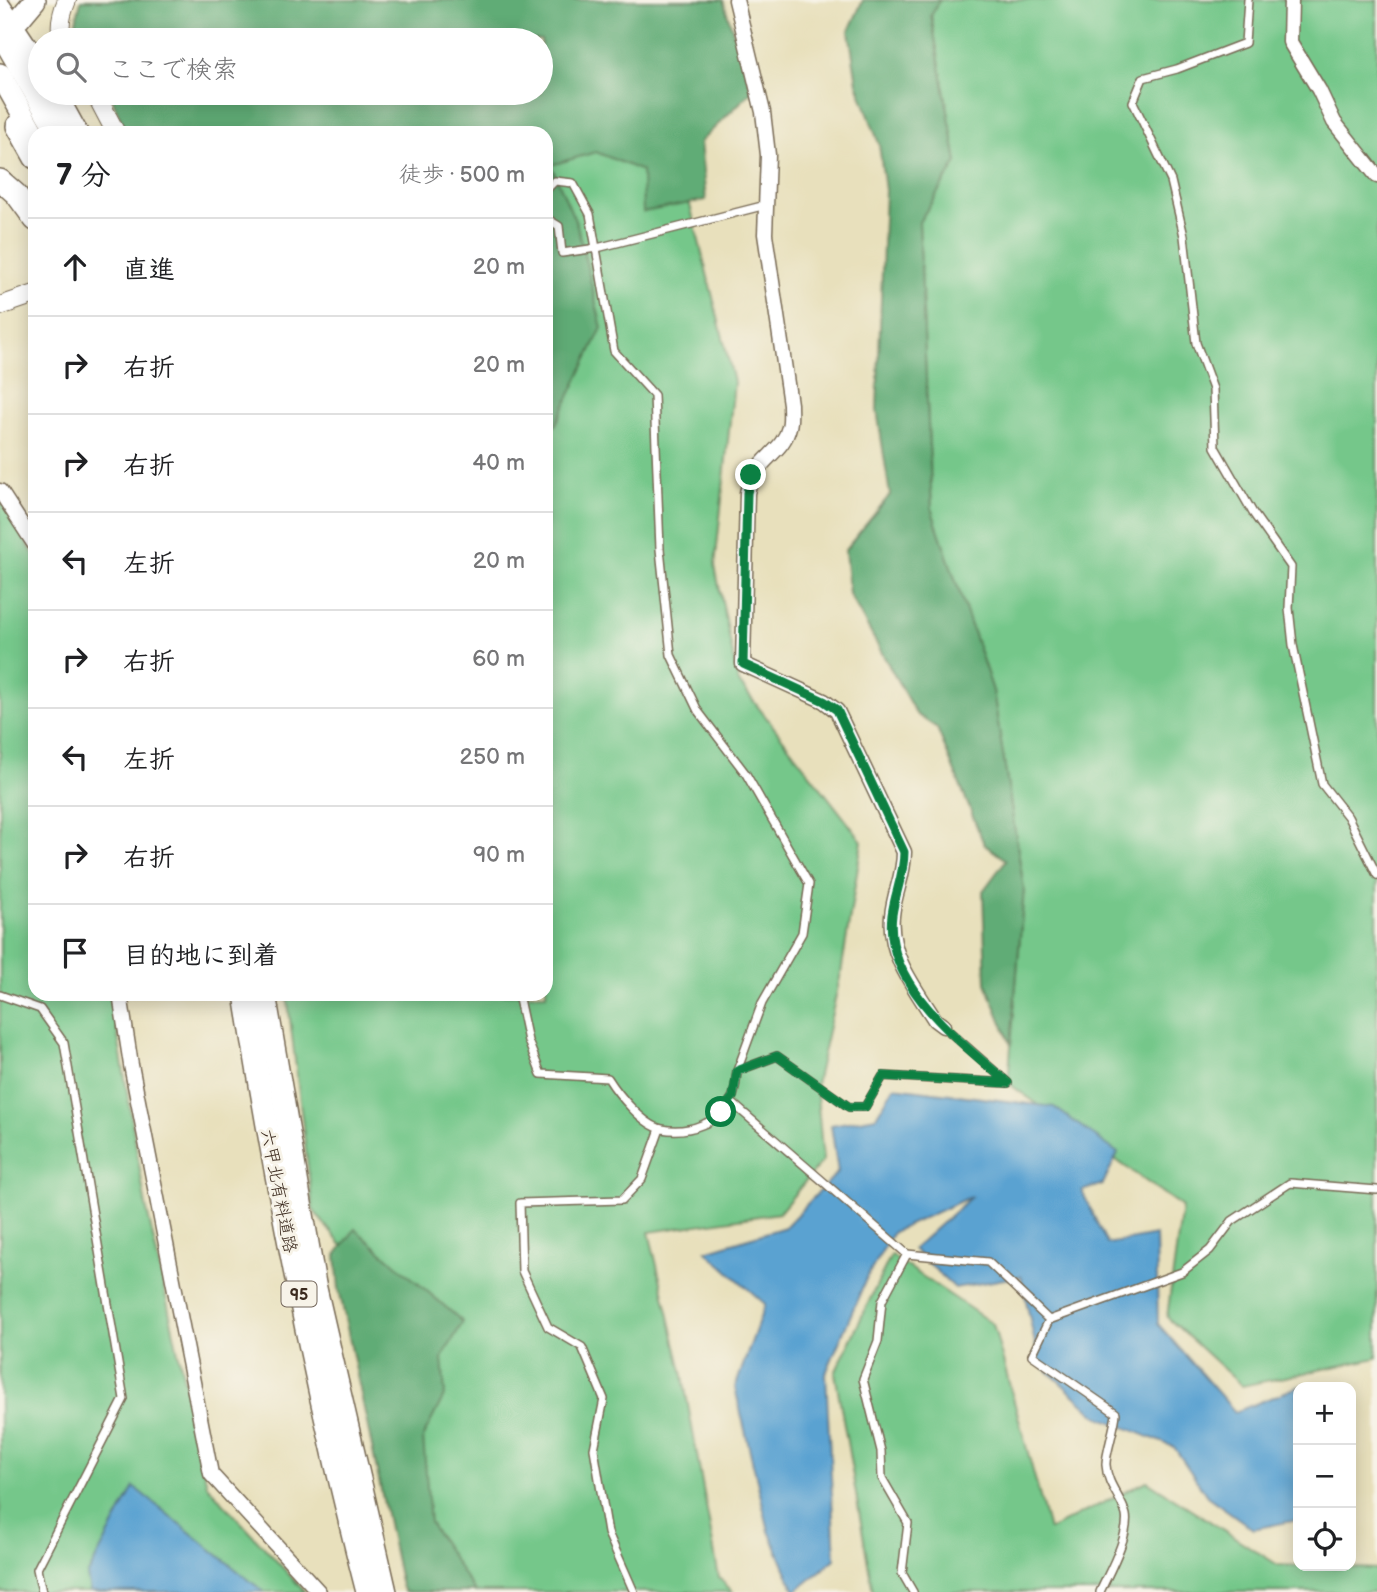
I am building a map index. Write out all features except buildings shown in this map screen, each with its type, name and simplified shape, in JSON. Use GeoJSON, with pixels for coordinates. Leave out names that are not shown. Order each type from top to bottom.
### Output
{"type":"FeatureCollection","features":[{"type":"Feature","properties":{"kind":"main road"},"geometry":{"type":"LineString","coordinates":[[28,43],[11,8],[35,0]]}},
{"type":"Feature","properties":{"kind":"main road"},"geometry":{"type":"LineString","coordinates":[[0,33],[28,81]]}},
{"type":"Feature","properties":{"kind":"main road"},"geometry":{"type":"LineString","coordinates":[[0,53],[28,103]]}},
{"type":"Feature","properties":{"kind":"main road"},"geometry":{"type":"LineString","coordinates":[[0,74],[29,126]]}},
{"type":"Feature","properties":{"kind":"main road"},"geometry":{"type":"LineString","coordinates":[[0,97],[28,146]]}},
{"type":"Feature","properties":{"kind":"main road"},"geometry":{"type":"LineString","coordinates":[[29,105],[41,126]]}},
{"type":"Feature","properties":{"kind":"main road"},"geometry":{"type":"LineString","coordinates":[[42,105],[54,126]]}},
{"type":"Feature","properties":{"kind":"main road"},"geometry":{"type":"LineString","coordinates":[[62,105],[73,126]]}},
{"type":"Feature","properties":{"kind":"main road"},"geometry":{"type":"LineString","coordinates":[[0,180],[16,194],[28,210]]}},
{"type":"Feature","properties":{"kind":"main road","name":"六甲北有料道路"},"geometry":{"type":"LineString","coordinates":[[246,1001],[262,1101],[310,1351],[367,1592]]}},
{"type":"Feature","properties":{"kind":"main road","name":"六甲北有料道路"},"geometry":{"type":"LineString","coordinates":[[266,1001],[315,1284],[386,1592]]}},
{"type":"Feature","properties":{"kind":"street"},"geometry":{"type":"LineString","coordinates":[[61,28],[61,13],[67,0]]}},
{"type":"Feature","properties":{"kind":"street"},"geometry":{"type":"LineString","coordinates":[[736,0],[763,111],[768,155],[765,234],[790,404],[790,427],[783,442],[751,475],[747,493],[743,664],[824,701],[837,710],[904,852],[904,876],[892,916],[900,965],[935,1020],[943,1026]]}},
{"type":"Feature","properties":{"kind":"street"},"geometry":{"type":"LineString","coordinates":[[1291,0],[1290,42],[1319,90],[1334,122],[1377,176]]}},
{"type":"Feature","properties":{"kind":"street"},"geometry":{"type":"LineString","coordinates":[[101,105],[112,126]]}},
{"type":"Feature","properties":{"kind":"street"},"geometry":{"type":"LineString","coordinates":[[0,306],[28,296]]}},
{"type":"Feature","properties":{"kind":"street"},"geometry":{"type":"LineString","coordinates":[[0,491],[28,534]]}},
{"type":"Feature","properties":{"kind":"street"},"geometry":{"type":"LineString","coordinates":[[121,1001],[131,1065],[211,1474],[319,1592]]}},
{"type":"Feature","properties":{"kind":"lane"},"geometry":{"type":"LineString","coordinates":[[1248,0],[1245,43],[1177,69],[1143,78],[1133,102],[1173,192],[1184,236],[1196,344],[1213,389],[1215,447],[1253,513],[1291,567],[1289,608],[1293,645],[1322,784],[1348,817],[1377,875]]}},
{"type":"Feature","properties":{"kind":"lane"},"geometry":{"type":"LineString","coordinates":[[519,1001],[528,1041],[541,1074],[608,1078],[621,1100],[660,1129],[696,1129],[721,1112],[730,1101],[737,1071],[762,1003],[802,933],[809,884],[746,774],[698,711],[671,656],[660,549],[654,395],[614,351],[590,214],[573,183],[553,183]]}},
{"type":"Feature","properties":{"kind":"lane"},"geometry":{"type":"LineString","coordinates":[[553,222],[559,226],[562,253],[597,248],[766,205]]}},
{"type":"Feature","properties":{"kind":"lane"},"geometry":{"type":"LineString","coordinates":[[0,995],[40,1009],[64,1043],[124,1399],[37,1569],[42,1592]]}},
{"type":"Feature","properties":{"kind":"lane"},"geometry":{"type":"LineString","coordinates":[[737,1071],[777,1056],[849,1107],[865,1107],[883,1076],[1008,1083],[943,1026]]}},
{"type":"Feature","properties":{"kind":"lane"},"geometry":{"type":"LineString","coordinates":[[730,1101],[907,1254],[988,1262],[1049,1320]]}},
{"type":"Feature","properties":{"kind":"lane"},"geometry":{"type":"LineString","coordinates":[[634,1592],[608,1533],[594,1449],[604,1399],[582,1347],[548,1327],[522,1271],[520,1203],[622,1200],[642,1179],[660,1129]]}},
{"type":"Feature","properties":{"kind":"lane"},"geometry":{"type":"LineString","coordinates":[[1100,1592],[1120,1547],[1126,1516],[1111,1489],[1105,1464],[1114,1437],[1116,1413],[1032,1355],[1049,1320],[1182,1272],[1210,1250],[1232,1221],[1290,1183],[1377,1190]]}},
{"type":"Feature","properties":{"kind":"lane"},"geometry":{"type":"LineString","coordinates":[[907,1254],[882,1301],[878,1342],[863,1379],[881,1451],[883,1478],[908,1523],[902,1573],[913,1592]]}},
{"type":"Feature","properties":{"kind":"green space"},"geometry":{"type":"Polygon","coordinates":[[[81,0],[723,0],[752,91],[700,142],[706,200],[643,212],[642,171],[596,152],[553,164],[553,126],[123,126],[115,105],[553,105],[553,28],[74,28],[81,0]]]}},
{"type":"Feature","properties":{"kind":"green space"},"geometry":{"type":"Polygon","coordinates":[[[863,0],[940,0],[931,16],[957,162],[919,222],[932,511],[993,691],[1024,889],[1011,1045],[986,983],[983,891],[1006,860],[984,844],[937,728],[916,714],[849,594],[845,550],[890,495],[877,410],[885,190],[879,144],[857,83],[849,31],[863,0]]]}},
{"type":"Feature","properties":{"kind":"green space"},"geometry":{"type":"Polygon","coordinates":[[[940,0],[1377,0],[1377,1358],[1242,1386],[1167,1317],[1182,1207],[1008,1083],[1024,889],[993,691],[932,511],[919,222],[957,162],[931,15],[940,0]]]}},
{"type":"Feature","properties":{"kind":"green space"},"geometry":{"type":"Polygon","coordinates":[[[599,130],[682,173],[734,382],[715,566],[738,681],[862,841],[841,973],[816,1084],[823,1160],[779,1213],[649,1232],[682,1371],[719,1578],[733,1592],[434,1592],[381,1294],[313,1210],[288,1001],[553,1001],[553,144],[599,130]]]}},
{"type":"Feature","properties":{"kind":"green space"},"geometry":{"type":"Polygon","coordinates":[[[553,170],[577,225],[602,328],[553,427],[553,170]]]}},
{"type":"Feature","properties":{"kind":"green space"},"geometry":{"type":"Polygon","coordinates":[[[0,499],[28,545],[28,1001],[112,1001],[145,1201],[207,1485],[305,1592],[0,1592],[0,499]]]}},
{"type":"Feature","properties":{"kind":"green space"},"geometry":{"type":"Polygon","coordinates":[[[355,1229],[463,1322],[442,1358],[445,1394],[423,1437],[430,1523],[475,1592],[404,1592],[401,1586],[339,1289],[336,1255],[355,1229]]]}},
{"type":"Feature","properties":{"kind":"green space"},"geometry":{"type":"Polygon","coordinates":[[[891,1255],[993,1324],[1049,1530],[1147,1481],[1278,1565],[1293,1566],[1293,1571],[1377,1569],[1377,1592],[873,1592],[835,1373],[891,1255]]]}},
{"type":"Feature","properties":{"kind":"water"},"geometry":{"type":"Polygon","coordinates":[[[894,1087],[1054,1107],[1118,1153],[1103,1184],[1082,1191],[1107,1244],[1156,1235],[1158,1324],[1235,1412],[1293,1389],[1293,1521],[1253,1529],[1207,1496],[1174,1447],[1097,1416],[1039,1363],[1021,1276],[955,1288],[913,1249],[972,1196],[893,1232],[866,1279],[826,1373],[835,1559],[795,1592],[769,1531],[735,1388],[765,1304],[706,1251],[785,1227],[838,1172],[831,1125],[876,1117],[894,1087]]]}},
{"type":"Feature","properties":{"kind":"water"},"geometry":{"type":"Polygon","coordinates":[[[134,1487],[264,1592],[90,1592],[87,1576],[134,1487]]]}},
{"type":"Feature","properties":{"kind":"route"},"geometry":{"type":"LineString","coordinates":[[721,1112],[733,1097],[737,1071],[761,1059],[777,1056],[849,1107],[865,1107],[883,1076],[1008,1083],[935,1020],[900,965],[893,936],[892,916],[904,876],[904,852],[837,710],[824,701],[743,664],[747,493],[751,475]]}}]}
